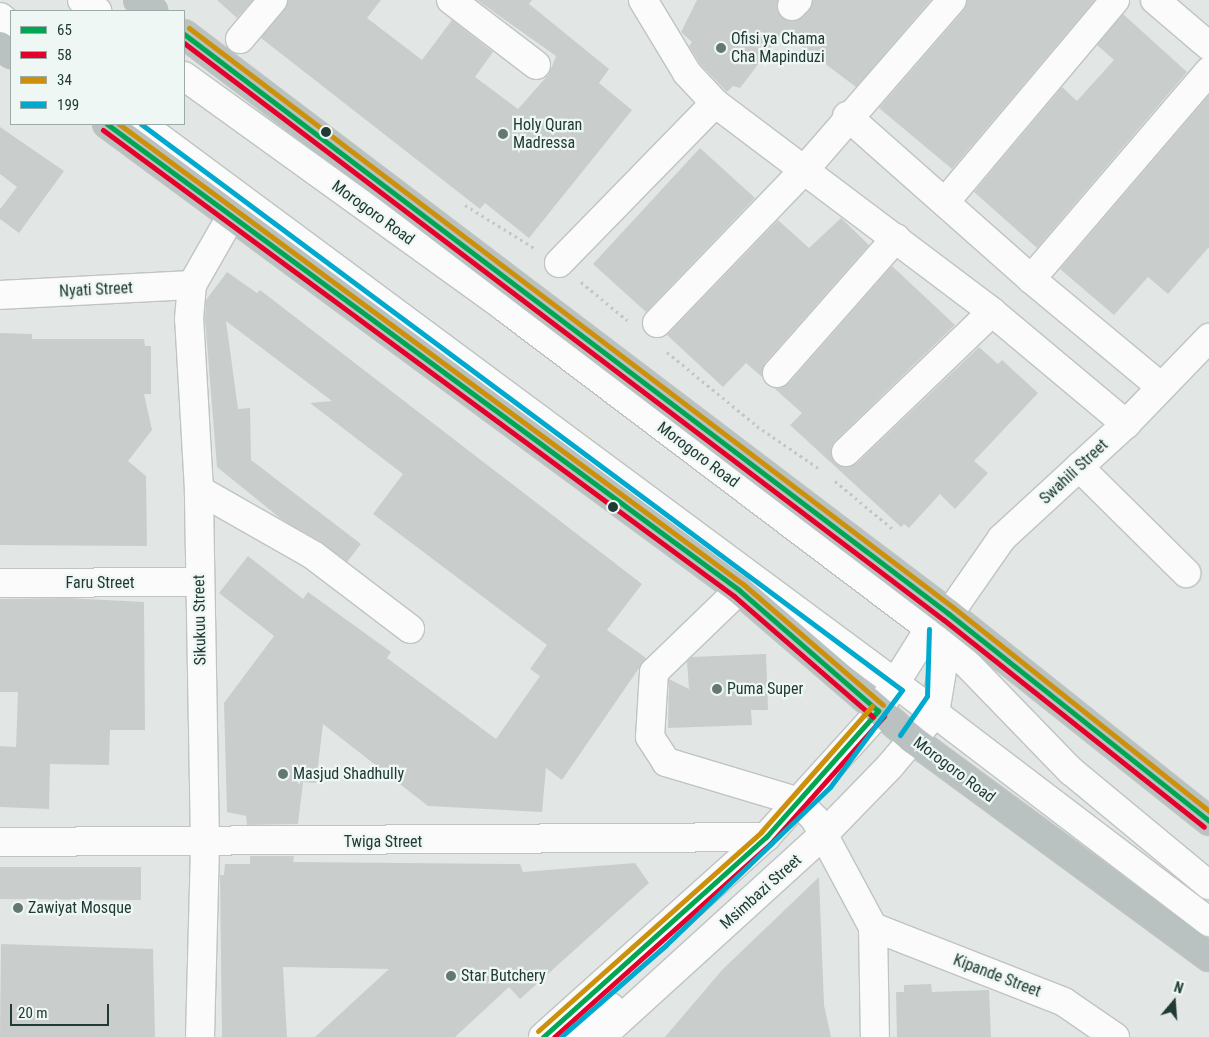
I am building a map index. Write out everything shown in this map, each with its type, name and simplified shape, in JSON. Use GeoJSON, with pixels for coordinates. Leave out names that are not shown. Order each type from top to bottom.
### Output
{"type":"FeatureCollection","features":[{"type":"Feature","properties":{"kind":"highway"},"geometry":{"type":"LineString","coordinates":[[138,0],[152,10]]}},
{"type":"Feature","properties":{"kind":"highway","name":"Morogoro Road"},"geometry":{"type":"LineString","coordinates":[[185,35],[942,629],[1209,821]]}},
{"type":"Feature","properties":{"kind":"highway","name":"Morogoro Road"},"geometry":{"type":"LineString","coordinates":[[108,125],[739,590],[895,724],[1209,957]]}},
{"type":"Feature","properties":{"kind":"street"},"geometry":{"type":"LineString","coordinates":[[82,0],[96,10]]}},
{"type":"Feature","properties":{"kind":"street"},"geometry":{"type":"LineString","coordinates":[[240,39],[273,0]]}},
{"type":"Feature","properties":{"kind":"street"},"geometry":{"type":"LineString","coordinates":[[451,0],[536,65]]}},
{"type":"Feature","properties":{"kind":"street"},"geometry":{"type":"LineString","coordinates":[[657,323],[805,169],[847,116],[952,0]]}},
{"type":"Feature","properties":{"kind":"street"},"geometry":{"type":"LineString","coordinates":[[945,202],[1115,0]]}},
{"type":"Feature","properties":{"kind":"street"},"geometry":{"type":"LineString","coordinates":[[1155,0],[1209,46]]}},
{"type":"Feature","properties":{"kind":"street"},"geometry":{"type":"LineString","coordinates":[[648,2],[687,73],[715,103],[805,169],[992,312],[1126,424]]}},
{"type":"Feature","properties":{"kind":"street"},"geometry":{"type":"LineString","coordinates":[[0,17],[10,25]]}},
{"type":"Feature","properties":{"kind":"street"},"geometry":{"type":"LineString","coordinates":[[1031,279],[1209,71]]}},
{"type":"Feature","properties":{"kind":"street","name":"Morogoro Road"},"geometry":{"type":"LineString","coordinates":[[185,77],[504,307],[942,629],[1071,770],[1209,885]]}},
{"type":"Feature","properties":{"kind":"street"},"geometry":{"type":"LineString","coordinates":[[559,264],[715,103]]}},
{"type":"Feature","properties":{"kind":"street"},"geometry":{"type":"LineString","coordinates":[[847,116],[1031,279],[1161,387]]}},
{"type":"Feature","properties":{"kind":"street","name":"Morogoro Road"},"geometry":{"type":"LineString","coordinates":[[142,125],[914,698],[1209,922]]}},
{"type":"Feature","properties":{"kind":"street","name":"Sikukuu Street"},"geometry":{"type":"LineString","coordinates":[[200,1037],[204,843],[199,490],[188,319],[192,285],[232,215]]}},
{"type":"Feature","properties":{"kind":"street"},"geometry":{"type":"LineString","coordinates":[[777,373],[896,238]]}},
{"type":"Feature","properties":{"kind":"street","name":"Nyati Street"},"geometry":{"type":"LineString","coordinates":[[0,295],[192,285]]}},
{"type":"Feature","properties":{"kind":"street"},"geometry":{"type":"LineString","coordinates":[[846,452],[992,312]]}},
{"type":"Feature","properties":{"kind":"street","name":"Swahili Street"},"geometry":{"type":"LineString","coordinates":[[914,698],[942,629],[1002,538],[1126,424],[1209,338]]}},
{"type":"Feature","properties":{"kind":"street"},"geometry":{"type":"LineString","coordinates":[[1079,467],[1186,573]]}},
{"type":"Feature","properties":{"kind":"street"},"geometry":{"type":"LineString","coordinates":[[199,490],[313,555],[410,629]]}},
{"type":"Feature","properties":{"kind":"street","name":"Faru Street"},"geometry":{"type":"LineString","coordinates":[[0,583],[199,582]]}},
{"type":"Feature","properties":{"kind":"street"},"geometry":{"type":"LineString","coordinates":[[739,590],[654,672],[650,737],[666,762],[811,817],[873,927],[875,1037]]}},
{"type":"Feature","properties":{"kind":"street"},"geometry":{"type":"LineString","coordinates":[[895,724],[914,698],[942,629]]}},
{"type":"Feature","properties":{"kind":"street"},"geometry":{"type":"LineString","coordinates":[[895,724],[914,698]]}},
{"type":"Feature","properties":{"kind":"street","name":"Msimbazi Street"},"geometry":{"type":"LineString","coordinates":[[543,1037],[577,1032],[811,817],[895,724]]}},
{"type":"Feature","properties":{"kind":"street","name":"Msimbazi Street"},"geometry":{"type":"LineString","coordinates":[[577,1032],[766,837],[811,817],[895,724]]}},
{"type":"Feature","properties":{"kind":"street","name":"Twiga Street"},"geometry":{"type":"LineString","coordinates":[[0,842],[204,843],[766,837]]}},
{"type":"Feature","properties":{"kind":"street","name":"Kipande Street"},"geometry":{"type":"LineString","coordinates":[[873,927],[1064,1002],[1115,1037]]}},
{"type":"Feature","properties":{"kind":"building"},"geometry":{"type":"Polygon","coordinates":[[[217,0],[253,0],[237,18],[217,0]]]}},
{"type":"Feature","properties":{"kind":"building","name":"Holy Quran Madressa"},"geometry":{"type":"Polygon","coordinates":[[[288,0],[381,0],[367,18],[422,60],[452,20],[493,52],[475,77],[518,109],[549,74],[556,56],[477,0],[532,0],[529,4],[609,69],[599,83],[632,110],[529,238],[485,203],[480,209],[261,38],[288,0]]]}},
{"type":"Feature","properties":{"kind":"building"},"geometry":{"type":"Polygon","coordinates":[[[697,0],[778,0],[777,10],[788,21],[803,17],[813,0],[931,0],[856,87],[783,32],[740,88],[733,86],[727,92],[700,64],[689,46],[692,42],[681,32],[697,0]]]}},
{"type":"Feature","properties":{"kind":"building"},"geometry":{"type":"Polygon","coordinates":[[[967,0],[1095,0],[952,169],[879,108],[964,10],[967,0]]]}},
{"type":"Feature","properties":{"kind":"building"},"geometry":{"type":"Polygon","coordinates":[[[1123,14],[1187,72],[1037,248],[974,192],[1062,87],[1077,101],[1114,60],[1097,45],[1123,14]]]}},
{"type":"Feature","properties":{"kind":"building"},"geometry":{"type":"Polygon","coordinates":[[[1209,95],[1209,247],[1168,294],[1148,277],[1114,315],[1060,269],[1209,95]]]}},
{"type":"Feature","properties":{"kind":"building"},"geometry":{"type":"Polygon","coordinates":[[[0,127],[64,171],[19,233],[0,219],[0,209],[17,187],[0,174],[0,127]]]}},
{"type":"Feature","properties":{"kind":"building"},"geometry":{"type":"Polygon","coordinates":[[[700,148],[755,198],[646,312],[593,264],[700,148]]]}},
{"type":"Feature","properties":{"kind":"building"},"geometry":{"type":"Polygon","coordinates":[[[841,218],[869,245],[765,363],[762,377],[746,363],[723,387],[667,335],[778,220],[809,248],[841,218]]]}},
{"type":"Feature","properties":{"kind":"building"},"geometry":{"type":"Polygon","coordinates":[[[892,266],[955,325],[835,441],[831,455],[835,463],[849,467],[857,463],[979,347],[998,364],[1002,360],[1038,393],[974,461],[988,473],[955,509],[940,494],[909,528],[904,524],[901,527],[790,425],[802,413],[774,388],[789,383],[892,266]]]}},
{"type":"Feature","properties":{"kind":"building"},"geometry":{"type":"Polygon","coordinates":[[[227,272],[257,293],[260,290],[642,584],[607,630],[646,658],[562,780],[546,768],[542,812],[428,806],[323,724],[316,783],[303,782],[298,824],[247,825],[246,816],[227,812],[224,703],[274,636],[219,593],[248,556],[303,599],[308,592],[391,652],[387,658],[496,739],[540,676],[530,669],[547,645],[373,514],[403,474],[310,403],[332,401],[226,321],[238,409],[250,408],[251,460],[361,544],[347,562],[280,518],[217,467],[205,319],[206,300],[227,272]]]}},
{"type":"Feature","properties":{"kind":"building"},"geometry":{"type":"Polygon","coordinates":[[[0,333],[32,334],[32,339],[144,339],[145,346],[151,346],[151,394],[144,394],[152,430],[128,461],[146,476],[147,546],[0,545],[0,333]]]}},
{"type":"Feature","properties":{"kind":"building"},"geometry":{"type":"Polygon","coordinates":[[[68,598],[144,602],[145,730],[110,730],[109,765],[50,764],[49,809],[0,807],[0,746],[16,747],[18,692],[0,692],[0,599],[68,598]]]}},
{"type":"Feature","properties":{"kind":"building","name":"Puma Super"},"geometry":{"type":"Polygon","coordinates":[[[766,654],[768,710],[751,710],[752,725],[668,728],[669,679],[689,689],[687,661],[692,657],[766,654]]]}},
{"type":"Feature","properties":{"kind":"building"},"geometry":{"type":"Polygon","coordinates":[[[250,856],[294,856],[293,862],[520,864],[523,872],[635,863],[649,883],[520,999],[509,987],[455,1037],[315,1037],[389,969],[283,967],[287,1037],[222,1037],[220,875],[224,875],[225,864],[250,864],[250,856]]]}},
{"type":"Feature","properties":{"kind":"building"},"geometry":{"type":"Polygon","coordinates":[[[0,867],[141,867],[141,900],[0,899],[0,867]]]}},
{"type":"Feature","properties":{"kind":"building"},"geometry":{"type":"Polygon","coordinates":[[[819,877],[824,1005],[831,1037],[665,1037],[722,970],[819,877]]]}},
{"type":"Feature","properties":{"kind":"building"},"geometry":{"type":"Polygon","coordinates":[[[1,944],[153,949],[155,1037],[0,1037],[1,944]]]}},
{"type":"Feature","properties":{"kind":"building"},"geometry":{"type":"Polygon","coordinates":[[[931,984],[932,992],[989,990],[991,1037],[897,1037],[896,992],[904,992],[904,985],[931,984]]]}},
{"type":"Feature","properties":{"kind":"transit line","name":"34"},"geometry":{"type":"LineString","coordinates":[[189,28],[954,608],[1209,811]]}},
{"type":"Feature","properties":{"kind":"transit line","name":"65"},"geometry":{"type":"LineString","coordinates":[[185,35],[949,614],[1209,821]]}},
{"type":"Feature","properties":{"kind":"transit line","name":"58"},"geometry":{"type":"LineString","coordinates":[[185,44],[944,620],[1204,827]]}},
{"type":"Feature","properties":{"kind":"transit line","name":"65"},"geometry":{"type":"LineString","coordinates":[[108,125],[739,590],[878,711]]}},
{"type":"Feature","properties":{"kind":"transit line","name":"34"},"geometry":{"type":"LineString","coordinates":[[120,125],[743,584],[883,705]]}},
{"type":"Feature","properties":{"kind":"transit line","name":"199"},"geometry":{"type":"LineString","coordinates":[[142,125],[902,690],[830,787],[666,945],[561,1037]]}},
{"type":"Feature","properties":{"kind":"transit line","name":"58"},"geometry":{"type":"LineString","coordinates":[[103,130],[734,596],[873,717]]}},
{"type":"Feature","properties":{"kind":"transit line","name":"199"},"geometry":{"type":"LineString","coordinates":[[900,735],[927,696],[929,629]]}},
{"type":"Feature","properties":{"kind":"transit line","name":"34"},"geometry":{"type":"LineString","coordinates":[[538,1031],[761,832],[872,706]]}},
{"type":"Feature","properties":{"kind":"transit line","name":"65"},"geometry":{"type":"LineString","coordinates":[[543,1037],[766,837],[878,711]]}},
{"type":"Feature","properties":{"kind":"transit line","name":"58"},"geometry":{"type":"LineString","coordinates":[[554,1037],[771,843],[884,716]]}},
{"type":"Feature","properties":{"kind":"place","name":"Ofisi ya Chama Cha Mapinduzi"},"geometry":{"type":"Point","coordinates":[721,48]}},
{"type":"Feature","properties":{"kind":"place","name":"Holy Quran Madressa"},"geometry":{"type":"Point","coordinates":[503,134]}},
{"type":"Feature","properties":{"kind":"place","name":"Puma Super"},"geometry":{"type":"Point","coordinates":[717,689]}},
{"type":"Feature","properties":{"kind":"place","name":"Masjud Shadhully"},"geometry":{"type":"Point","coordinates":[283,774]}},
{"type":"Feature","properties":{"kind":"place","name":"Zawiyat Mosque"},"geometry":{"type":"Point","coordinates":[18,908]}},
{"type":"Feature","properties":{"kind":"place","name":"Star Butchery"},"geometry":{"type":"Point","coordinates":[451,976]}}]}
